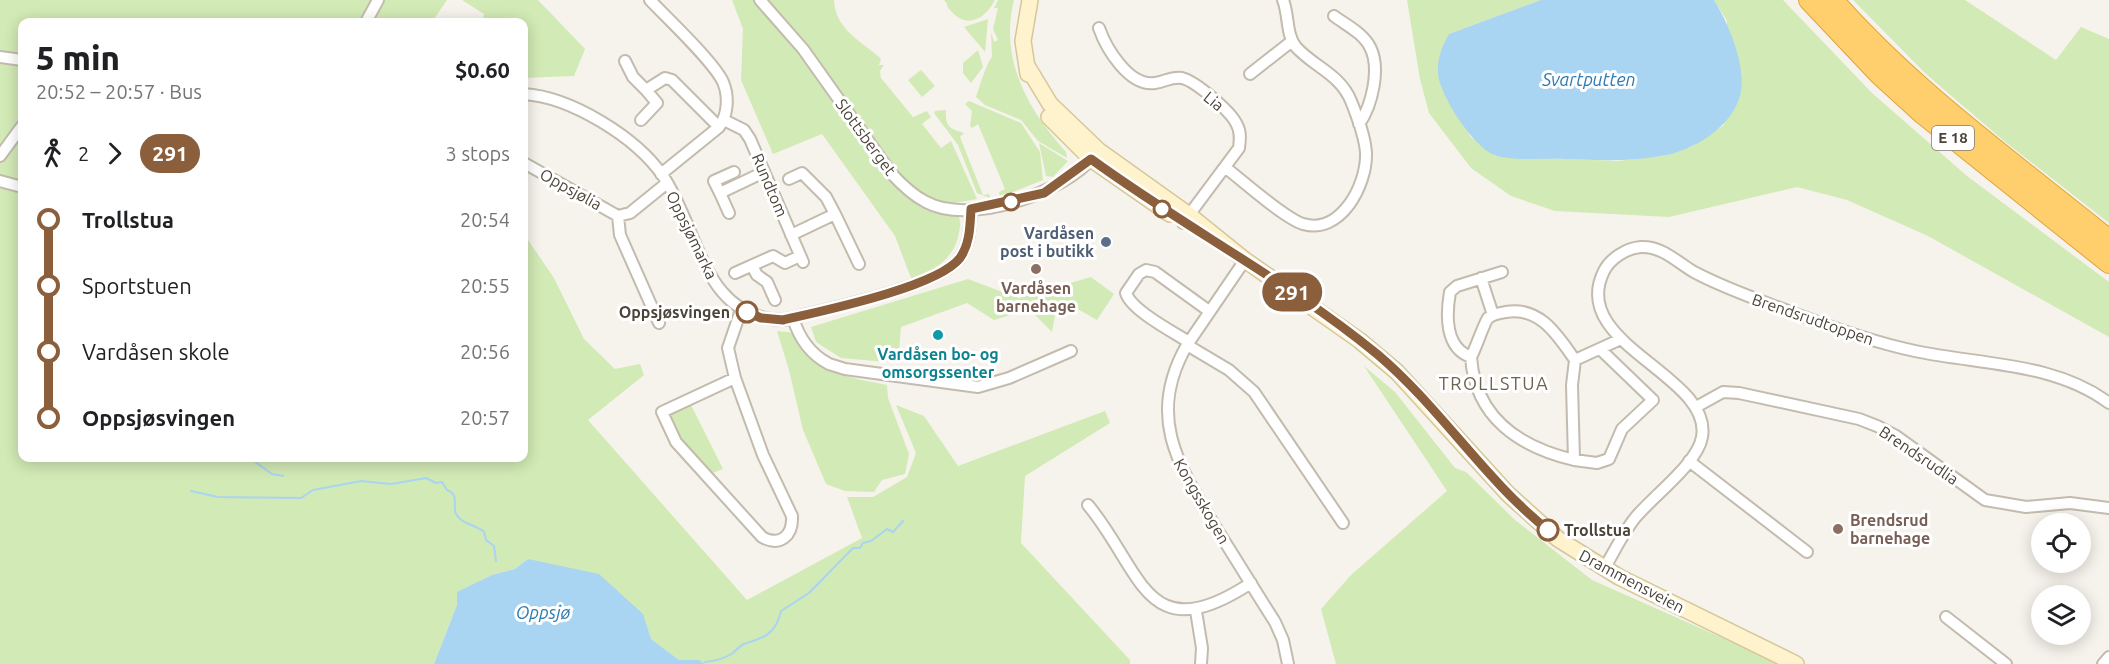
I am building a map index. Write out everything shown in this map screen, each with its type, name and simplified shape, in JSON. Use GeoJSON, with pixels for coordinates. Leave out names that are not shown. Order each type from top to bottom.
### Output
{"type":"FeatureCollection","features":[{"type":"Feature","properties":{"kind":"highway","name":"E 18"},"geometry":{"type":"LineString","coordinates":[[1809,0],[1878,73],[1923,114],[2109,262]]}},
{"type":"Feature","properties":{"kind":"highway","name":"E 18"},"geometry":{"type":"LineString","coordinates":[[1833,0],[1890,61],[1936,101],[2109,240]]}},
{"type":"Feature","properties":{"kind":"main road","name":"Drammensveien"},"geometry":{"type":"LineString","coordinates":[[1030,0],[1023,42],[1027,66],[1050,104],[1095,154],[1377,355],[1418,393],[1525,511],[1558,538],[1604,569],[1796,664]]}},
{"type":"Feature","properties":{"kind":"street"},"geometry":{"type":"LineString","coordinates":[[368,18],[378,0]]}},
{"type":"Feature","properties":{"kind":"street"},"geometry":{"type":"LineString","coordinates":[[650,0],[714,68],[723,81],[727,97],[721,123],[664,179]]}},
{"type":"Feature","properties":{"kind":"street","name":"Slottsberget"},"geometry":{"type":"LineString","coordinates":[[760,0],[803,49],[875,153],[906,189],[927,203],[947,209],[971,209],[1044,193],[1095,154]]}},
{"type":"Feature","properties":{"kind":"street"},"geometry":{"type":"LineString","coordinates":[[1226,168],[1300,223],[1317,227],[1329,224],[1342,214],[1362,176],[1366,152],[1350,99],[1340,82],[1292,41],[1283,0]]}},
{"type":"Feature","properties":{"kind":"street"},"geometry":{"type":"LineString","coordinates":[[1334,16],[1361,36],[1370,47],[1374,61],[1369,104],[1359,124]]}},
{"type":"Feature","properties":{"kind":"street","name":"Lia"},"geometry":{"type":"LineString","coordinates":[[1099,28],[1115,59],[1136,78],[1155,83],[1172,78],[1184,79],[1227,111],[1237,125],[1240,134],[1239,148],[1186,219]]}},
{"type":"Feature","properties":{"kind":"street"},"geometry":{"type":"LineString","coordinates":[[1251,74],[1292,41]]}},
{"type":"Feature","properties":{"kind":"street"},"geometry":{"type":"LineString","coordinates":[[0,57],[18,59]]}},
{"type":"Feature","properties":{"kind":"street"},"geometry":{"type":"LineString","coordinates":[[625,61],[633,77],[660,100],[641,120]]}},
{"type":"Feature","properties":{"kind":"street","name":"Rundtom"},"geometry":{"type":"LineString","coordinates":[[646,90],[665,78],[672,80],[721,123],[744,130],[764,172],[780,183],[791,236],[802,259],[785,263],[773,256],[752,266]]}},
{"type":"Feature","properties":{"kind":"street","name":"Oppsjømarka"},"geometry":{"type":"LineString","coordinates":[[528,95],[563,103],[613,130],[664,179],[717,287],[727,300],[741,310],[761,318],[783,320],[793,318],[938,275],[959,259],[966,246],[971,209]]}},
{"type":"Feature","properties":{"kind":"street"},"geometry":{"type":"LineString","coordinates":[[0,156],[18,131]]}},
{"type":"Feature","properties":{"kind":"street","name":"Oppsjølia"},"geometry":{"type":"LineString","coordinates":[[528,165],[618,216],[630,213],[664,179]]}},
{"type":"Feature","properties":{"kind":"street"},"geometry":{"type":"LineString","coordinates":[[729,213],[714,181],[732,168],[739,184]]}},
{"type":"Feature","properties":{"kind":"street"},"geometry":{"type":"LineString","coordinates":[[720,193],[764,172]]}},
{"type":"Feature","properties":{"kind":"street"},"geometry":{"type":"LineString","coordinates":[[780,183],[802,173],[826,196],[859,264]]}},
{"type":"Feature","properties":{"kind":"street"},"geometry":{"type":"LineString","coordinates":[[0,181],[18,186]]}},
{"type":"Feature","properties":{"kind":"street"},"geometry":{"type":"LineString","coordinates":[[791,236],[835,214]]}},
{"type":"Feature","properties":{"kind":"street","name":"Oppsjølia"},"geometry":{"type":"LineString","coordinates":[[618,216],[620,235],[658,323]]}},
{"type":"Feature","properties":{"kind":"street","name":"Brendsrudtoppen"},"geometry":{"type":"LineString","coordinates":[[1696,407],[1668,378],[1621,339],[1601,312],[1597,295],[1600,281],[1614,258],[1639,247],[1654,248],[1694,272],[1751,297],[1838,329],[1913,351],[1968,362],[2043,371],[2091,389],[2109,403]]}},
{"type":"Feature","properties":{"kind":"street","name":"Kongsskogen"},"geometry":{"type":"LineString","coordinates":[[1245,260],[1209,311],[1176,364],[1168,392],[1167,423],[1176,457],[1190,485],[1251,583],[1283,640],[1288,664]]}},
{"type":"Feature","properties":{"kind":"street"},"geometry":{"type":"LineString","coordinates":[[735,273],[752,266],[757,275],[767,282],[775,300]]}},
{"type":"Feature","properties":{"kind":"street"},"geometry":{"type":"LineString","coordinates":[[1209,311],[1155,272],[1146,270],[1139,274],[1126,293],[1128,300],[1138,309],[1229,370],[1254,392],[1342,523]]}},
{"type":"Feature","properties":{"kind":"street"},"geometry":{"type":"LineString","coordinates":[[1471,357],[1456,349],[1451,341],[1450,292],[1457,286],[1502,272]]}},
{"type":"Feature","properties":{"kind":"street"},"geometry":{"type":"LineString","coordinates":[[1481,278],[1493,315]]}},
{"type":"Feature","properties":{"kind":"street"},"geometry":{"type":"LineString","coordinates":[[735,378],[662,412],[676,442],[714,487],[762,537],[771,542],[779,541],[788,536],[792,527],[792,516],[764,456],[735,378],[728,348],[741,310]]}},
{"type":"Feature","properties":{"kind":"street"},"geometry":{"type":"LineString","coordinates":[[1574,460],[1572,385],[1575,360],[1557,332],[1537,317],[1518,311],[1493,315],[1487,320],[1481,340],[1471,357],[1482,399],[1490,414],[1500,424],[1527,444],[1574,460],[1597,463],[1609,459],[1622,429],[1653,400],[1600,349]]}},
{"type":"Feature","properties":{"kind":"street"},"geometry":{"type":"LineString","coordinates":[[793,318],[807,346],[817,357],[829,364],[845,369],[965,386],[996,383],[1071,351]]}},
{"type":"Feature","properties":{"kind":"street"},"geometry":{"type":"LineString","coordinates":[[1575,360],[1621,339]]}},
{"type":"Feature","properties":{"kind":"street","name":"Brendsrudlia"},"geometry":{"type":"LineString","coordinates":[[1696,407],[1723,392],[1739,393],[1859,419],[1896,436],[1985,500],[2026,507],[2070,503],[2109,508]]}},
{"type":"Feature","properties":{"kind":"street"},"geometry":{"type":"LineString","coordinates":[[1604,569],[1633,520],[1689,461],[1702,437],[1702,423],[1696,407]]}},
{"type":"Feature","properties":{"kind":"street"},"geometry":{"type":"LineString","coordinates":[[1689,461],[1807,552]]}},
{"type":"Feature","properties":{"kind":"street"},"geometry":{"type":"LineString","coordinates":[[1088,505],[1102,522],[1136,580],[1147,594],[1172,606],[1196,611],[1220,602],[1251,583]]}},
{"type":"Feature","properties":{"kind":"street"},"geometry":{"type":"LineString","coordinates":[[1196,611],[1202,648],[1201,664]]}},
{"type":"Feature","properties":{"kind":"street"},"geometry":{"type":"LineString","coordinates":[[1946,617],[2006,664]]}},
{"type":"Feature","properties":{"kind":"street"},"geometry":{"type":"LineString","coordinates":[[2103,664],[2109,657]]}},
{"type":"Feature","properties":{"kind":"green space"},"geometry":{"type":"Polygon","coordinates":[[[0,0],[447,0],[435,18],[18,18],[18,462],[528,462],[528,240],[554,278],[584,339],[615,369],[640,364],[644,375],[588,420],[747,600],[862,538],[847,497],[873,497],[907,477],[916,453],[896,405],[924,416],[958,466],[1105,411],[1110,423],[1025,476],[1021,543],[1130,660],[1130,664],[705,664],[699,660],[679,660],[651,639],[642,614],[528,559],[515,569],[492,575],[458,592],[457,605],[434,664],[0,664],[0,0]]]}},
{"type":"Feature","properties":{"kind":"green space"},"geometry":{"type":"Polygon","coordinates":[[[462,0],[538,0],[585,49],[574,76],[528,78],[528,18],[483,18],[484,14],[462,0]]]}},
{"type":"Feature","properties":{"kind":"green space"},"geometry":{"type":"Polygon","coordinates":[[[732,0],[834,0],[835,10],[843,26],[881,59],[879,65],[884,65],[880,71],[881,78],[913,117],[927,111],[931,117],[922,124],[941,148],[951,141],[977,199],[954,203],[960,220],[958,237],[950,254],[938,266],[911,278],[895,236],[822,134],[773,154],[741,80],[743,29],[732,0]]]}},
{"type":"Feature","properties":{"kind":"green space"},"geometry":{"type":"Polygon","coordinates":[[[944,0],[995,0],[987,12],[970,21],[957,17],[944,0]]]}},
{"type":"Feature","properties":{"kind":"green space"},"geometry":{"type":"Polygon","coordinates":[[[998,0],[1014,0],[1010,22],[1010,43],[1020,82],[1040,119],[1066,152],[1067,158],[1038,141],[1021,120],[985,105],[976,97],[992,57],[991,32],[994,42],[998,40],[993,29],[998,8],[994,8],[998,0]]]}},
{"type":"Feature","properties":{"kind":"green space"},"geometry":{"type":"Polygon","coordinates":[[[1407,0],[1541,0],[1449,34],[1461,121],[1471,137],[1495,156],[1618,161],[1663,156],[1693,146],[1724,125],[1727,21],[1714,0],[1783,0],[1872,93],[1967,176],[2109,282],[2109,337],[1928,236],[1847,200],[1797,187],[1669,217],[1555,211],[1511,196],[1471,168],[1429,113],[1420,79],[1407,0]]]}},
{"type":"Feature","properties":{"kind":"green space"},"geometry":{"type":"Polygon","coordinates":[[[1853,0],[1965,0],[2056,60],[2081,27],[2109,39],[2109,223],[2004,141],[1926,74],[1853,0]]]}},
{"type":"Feature","properties":{"kind":"green space"},"geometry":{"type":"Polygon","coordinates":[[[988,19],[985,52],[964,27],[988,19]]]}},
{"type":"Feature","properties":{"kind":"green space"},"geometry":{"type":"Polygon","coordinates":[[[978,50],[983,67],[971,83],[963,73],[963,63],[978,50]]]}},
{"type":"Feature","properties":{"kind":"green space"},"geometry":{"type":"Polygon","coordinates":[[[921,70],[935,86],[922,97],[908,80],[921,70]]]}},
{"type":"Feature","properties":{"kind":"green space"},"geometry":{"type":"Polygon","coordinates":[[[969,101],[1021,123],[1040,152],[1043,180],[1000,197],[999,192],[1005,189],[978,124],[972,128],[970,126],[972,111],[965,104],[969,101]]]}},
{"type":"Feature","properties":{"kind":"green space"},"geometry":{"type":"Polygon","coordinates":[[[946,110],[946,120],[949,126],[964,133],[960,137],[983,195],[989,194],[990,198],[977,193],[958,145],[934,113],[946,110]]]}},
{"type":"Feature","properties":{"kind":"green space"},"geometry":{"type":"Polygon","coordinates":[[[1039,143],[1068,161],[1053,177],[1046,176],[1039,143]]]}},
{"type":"Feature","properties":{"kind":"green space"},"geometry":{"type":"Polygon","coordinates":[[[1091,277],[1114,294],[1097,320],[1069,304],[1056,310],[1052,332],[1034,314],[1017,313],[994,320],[967,303],[901,327],[898,363],[841,358],[816,342],[811,327],[968,279],[1019,298],[1091,277]]]}},
{"type":"Feature","properties":{"kind":"green space"},"geometry":{"type":"Polygon","coordinates":[[[777,331],[796,333],[817,358],[835,371],[887,385],[888,398],[909,454],[905,474],[882,480],[874,492],[845,491],[826,484],[803,430],[777,331]]]}},
{"type":"Feature","properties":{"kind":"green space"},"geometry":{"type":"Polygon","coordinates":[[[1364,366],[1395,392],[1455,468],[1466,472],[1515,520],[1592,580],[1781,664],[1336,664],[1321,609],[1351,575],[1447,491],[1364,366]]]}},
{"type":"Feature","properties":{"kind":"green space"},"geometry":{"type":"Polygon","coordinates":[[[691,405],[723,469],[708,475],[679,438],[668,415],[691,405]]]}},
{"type":"Feature","properties":{"kind":"water","name":"Svartputten"},"geometry":{"type":"Polygon","coordinates":[[[1541,0],[1714,0],[1731,34],[1739,62],[1741,88],[1734,110],[1727,120],[1708,137],[1685,149],[1661,156],[1613,160],[1521,159],[1504,158],[1488,152],[1469,133],[1451,107],[1440,83],[1438,63],[1442,48],[1449,34],[1541,0]]]}},
{"type":"Feature","properties":{"kind":"water","name":"Oppsjø"},"geometry":{"type":"Polygon","coordinates":[[[528,559],[599,574],[643,614],[651,639],[679,660],[699,660],[705,664],[434,664],[457,605],[457,592],[492,575],[515,569],[528,559]]]}},
{"type":"Feature","properties":{"kind":"waterway"},"geometry":{"type":"LineString","coordinates":[[256,462],[272,474],[283,476]]}},
{"type":"Feature","properties":{"kind":"waterway"},"geometry":{"type":"LineString","coordinates":[[191,491],[218,497],[301,498],[313,490],[361,481],[391,484],[426,478],[436,483],[442,482],[453,494],[456,514],[462,520],[484,532],[486,540],[494,546],[496,561]]}},
{"type":"Feature","properties":{"kind":"waterway"},"geometry":{"type":"LineString","coordinates":[[705,662],[726,657],[744,644],[768,634],[776,625],[781,611],[809,593],[853,548],[860,548],[863,543],[871,541],[887,529],[893,532],[903,521]]}},
{"type":"Feature","properties":{"kind":"bus line","name":"291"},"geometry":{"type":"LineString","coordinates":[[747,312],[761,318],[783,320],[818,312],[938,275],[959,259],[966,246],[971,209],[985,208],[1044,193],[1091,159],[1221,248],[1245,260],[1359,340],[1418,393],[1508,494],[1548,530]]}},
{"type":"Feature","properties":{"kind":"place","name":"Vardåsen post i butikk"},"geometry":{"type":"Point","coordinates":[1106,242]}},
{"type":"Feature","properties":{"kind":"place","name":"Vardåsen barnehage"},"geometry":{"type":"Point","coordinates":[1036,269]}},
{"type":"Feature","properties":{"kind":"place","name":"Oppsjøsvingen"},"geometry":{"type":"Point","coordinates":[747,312]}},
{"type":"Feature","properties":{"kind":"place","name":"Vardåsen bo- og omsorgssenter"},"geometry":{"type":"Point","coordinates":[938,335]}},
{"type":"Feature","properties":{"kind":"place","name":"Brendsrud barnehage"},"geometry":{"type":"Point","coordinates":[1838,529]}},
{"type":"Feature","properties":{"kind":"place","name":"Trollstua"},"geometry":{"type":"Point","coordinates":[1548,530]}},
{"type":"Feature","properties":{"kind":"district","name":"TROLLSTUA"},"geometry":{"type":"Point","coordinates":[1494,384]}}]}
